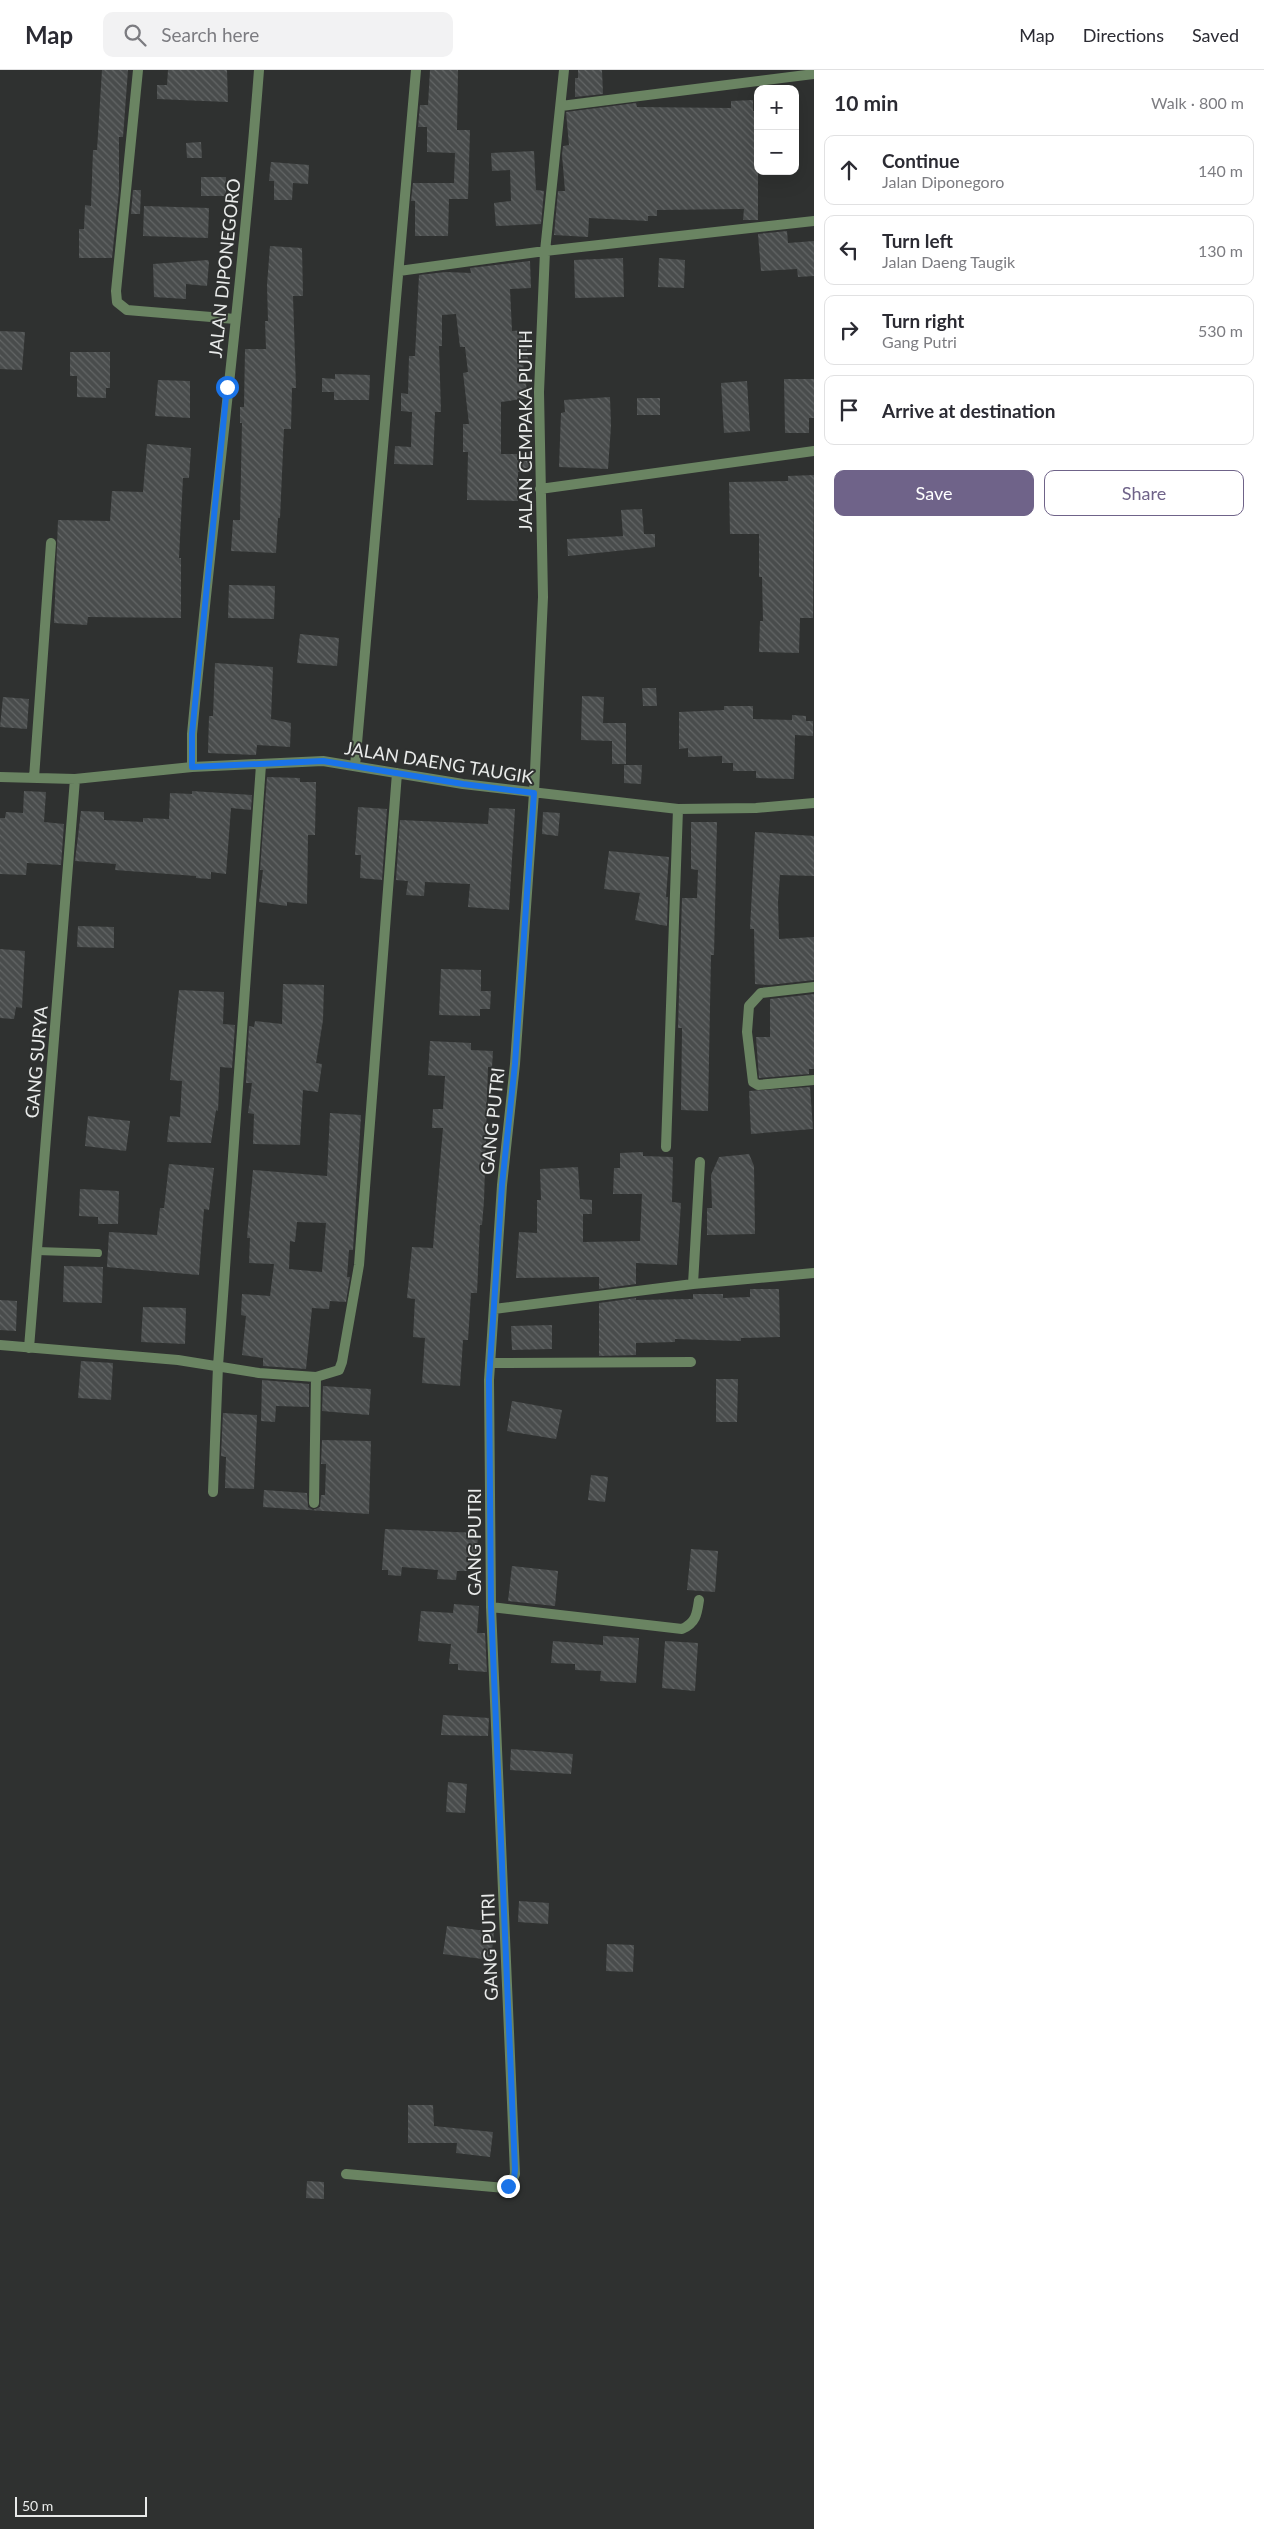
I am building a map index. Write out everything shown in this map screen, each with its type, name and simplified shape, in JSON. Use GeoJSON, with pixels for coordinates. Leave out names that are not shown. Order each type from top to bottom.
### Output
{"type":"FeatureCollection","features":[{"type":"Feature","properties":{"kind":"street"},"geometry":{"type":"LineString","coordinates":[[138,70],[116,291],[117,302],[127,310],[235,319]]}},
{"type":"Feature","properties":{"kind":"street","name":"JALAN DIPONEGORO"},"geometry":{"type":"LineString","coordinates":[[192,767],[195,704],[235,319],[247,222],[260,70]]}},
{"type":"Feature","properties":{"kind":"street"},"geometry":{"type":"LineString","coordinates":[[355,766],[416,70]]}},
{"type":"Feature","properties":{"kind":"street","name":"JALAN CEMPAKA PUTIH"},"geometry":{"type":"LineString","coordinates":[[534,793],[543,597],[539,392],[545,251],[564,70]]}},
{"type":"Feature","properties":{"kind":"street"},"geometry":{"type":"LineString","coordinates":[[560,106],[814,74]]}},
{"type":"Feature","properties":{"kind":"street"},"geometry":{"type":"LineString","coordinates":[[399,271],[545,251],[814,222]]}},
{"type":"Feature","properties":{"kind":"street"},"geometry":{"type":"LineString","coordinates":[[540,489],[814,451]]}},
{"type":"Feature","properties":{"kind":"street"},"geometry":{"type":"LineString","coordinates":[[34,778],[50,543]]}},
{"type":"Feature","properties":{"kind":"street","name":"JALAN DAENG TAUGIK"},"geometry":{"type":"LineString","coordinates":[[0,777],[75,779],[192,767],[323,761],[463,784],[678,809],[756,808],[814,803]]}},
{"type":"Feature","properties":{"kind":"street"},"geometry":{"type":"LineString","coordinates":[[213,1492],[218,1366],[260,764]]}},
{"type":"Feature","properties":{"kind":"street"},"geometry":{"type":"LineString","coordinates":[[0,1345],[178,1360],[259,1373],[316,1377],[337,1372],[342,1362],[359,1265],[397,773]]}},
{"type":"Feature","properties":{"kind":"street","name":"GANG SURYA"},"geometry":{"type":"LineString","coordinates":[[29,1348],[75,779]]}},
{"type":"Feature","properties":{"kind":"street","name":"GANG PUTRI"},"geometry":{"type":"LineString","coordinates":[[346,2174],[505,2188],[511,2183],[515,2174],[491,1606],[490,1363],[502,1185],[515,1064],[534,793]]}},
{"type":"Feature","properties":{"kind":"street"},"geometry":{"type":"LineString","coordinates":[[666,1147],[678,809]]}},
{"type":"Feature","properties":{"kind":"street"},"geometry":{"type":"LineString","coordinates":[[814,987],[760,993],[749,1006],[747,1032],[753,1082],[758,1084],[814,1080]]}},
{"type":"Feature","properties":{"kind":"street"},"geometry":{"type":"LineString","coordinates":[[693,1284],[700,1162]]}},
{"type":"Feature","properties":{"kind":"street"},"geometry":{"type":"LineString","coordinates":[[494,1309],[693,1284],[814,1273]]}},
{"type":"Feature","properties":{"kind":"street"},"geometry":{"type":"LineString","coordinates":[[490,1363],[690,1362]]}},
{"type":"Feature","properties":{"kind":"street"},"geometry":{"type":"LineString","coordinates":[[314,1503],[316,1377]]}},
{"type":"Feature","properties":{"kind":"street"},"geometry":{"type":"LineString","coordinates":[[491,1606],[682,1629],[691,1625],[696,1617],[699,1600]]}},
{"type":"Feature","properties":{"kind":"lane"},"geometry":{"type":"LineString","coordinates":[[37,1251],[98,1254]]}},
{"type":"Feature","properties":{"kind":"building"},"geometry":{"type":"Polygon","coordinates":[[[102,70],[128,70],[123,137],[119,137],[119,190],[112,258],[79,258],[79,229],[84,229],[85,205],[91,206],[93,150],[97,150],[102,70]]]}},
{"type":"Feature","properties":{"kind":"building"},"geometry":{"type":"Polygon","coordinates":[[[168,70],[227,70],[228,102],[157,99],[157,85],[167,85],[168,70]]]}},
{"type":"Feature","properties":{"kind":"building"},"geometry":{"type":"Polygon","coordinates":[[[430,70],[458,70],[457,130],[470,130],[468,199],[449,199],[448,236],[415,236],[415,201],[411,201],[413,183],[454,183],[455,153],[427,152],[427,127],[418,127],[420,105],[428,105],[430,70]]]}},
{"type":"Feature","properties":{"kind":"building"},"geometry":{"type":"Polygon","coordinates":[[[578,70],[602,70],[603,94],[575,97],[575,78],[578,78],[578,70]]]}},
{"type":"Feature","properties":{"kind":"building"},"geometry":{"type":"Polygon","coordinates":[[[753,100],[754,175],[758,175],[758,220],[743,220],[744,209],[657,210],[657,216],[648,216],[648,221],[589,218],[588,237],[554,235],[558,191],[565,191],[562,155],[563,146],[569,145],[566,112],[636,103],[637,107],[731,108],[731,101],[753,100]]]}},
{"type":"Feature","properties":{"kind":"building"},"geometry":{"type":"Polygon","coordinates":[[[201,142],[202,158],[187,158],[186,143],[201,142]]]}},
{"type":"Feature","properties":{"kind":"building"},"geometry":{"type":"Polygon","coordinates":[[[534,151],[536,190],[544,191],[541,224],[496,226],[494,203],[511,201],[510,170],[492,171],[491,153],[534,151]]]}},
{"type":"Feature","properties":{"kind":"building"},"geometry":{"type":"Polygon","coordinates":[[[271,162],[309,165],[308,184],[293,183],[292,200],[274,200],[274,181],[269,181],[271,162]]]}},
{"type":"Feature","properties":{"kind":"building"},"geometry":{"type":"Polygon","coordinates":[[[201,177],[226,177],[226,196],[201,196],[201,177]]]}},
{"type":"Feature","properties":{"kind":"building"},"geometry":{"type":"Polygon","coordinates":[[[133,190],[141,190],[140,214],[131,214],[133,190]]]}},
{"type":"Feature","properties":{"kind":"building"},"geometry":{"type":"Polygon","coordinates":[[[144,206],[209,208],[208,238],[143,236],[144,206]]]}},
{"type":"Feature","properties":{"kind":"building"},"geometry":{"type":"Polygon","coordinates":[[[787,231],[788,243],[814,241],[814,276],[798,277],[797,269],[761,271],[758,234],[787,231]]]}},
{"type":"Feature","properties":{"kind":"building"},"geometry":{"type":"Polygon","coordinates":[[[270,246],[302,248],[303,296],[293,296],[296,388],[292,388],[291,429],[284,429],[280,518],[278,518],[276,553],[231,551],[233,520],[240,520],[242,423],[240,423],[240,407],[244,407],[245,349],[266,349],[265,321],[268,321],[267,285],[270,246]]]}},
{"type":"Feature","properties":{"kind":"building"},"geometry":{"type":"Polygon","coordinates":[[[623,258],[624,297],[575,298],[574,260],[623,258]]]}},
{"type":"Feature","properties":{"kind":"building"},"geometry":{"type":"Polygon","coordinates":[[[659,258],[685,260],[684,288],[658,287],[659,258]]]}},
{"type":"Feature","properties":{"kind":"building"},"geometry":{"type":"Polygon","coordinates":[[[208,260],[207,286],[186,284],[186,299],[154,297],[153,264],[208,260]]]}},
{"type":"Feature","properties":{"kind":"building"},"geometry":{"type":"Polygon","coordinates":[[[530,261],[531,288],[510,289],[512,331],[525,330],[528,362],[523,362],[528,398],[501,402],[501,454],[531,454],[531,472],[518,472],[518,501],[467,500],[468,452],[463,452],[463,424],[469,424],[463,373],[468,372],[465,347],[460,347],[456,314],[442,315],[442,346],[439,346],[441,412],[435,412],[433,465],[394,464],[395,446],[411,447],[412,412],[401,411],[401,393],[408,394],[409,356],[415,356],[419,275],[446,272],[471,273],[470,268],[530,261]]]}},
{"type":"Feature","properties":{"kind":"building"},"geometry":{"type":"Polygon","coordinates":[[[0,331],[25,332],[22,370],[0,369],[0,331]]]}},
{"type":"Feature","properties":{"kind":"building"},"geometry":{"type":"Polygon","coordinates":[[[70,352],[110,352],[110,388],[106,388],[106,398],[77,397],[77,376],[70,376],[70,352]]]}},
{"type":"Feature","properties":{"kind":"building"},"geometry":{"type":"Polygon","coordinates":[[[335,374],[370,375],[369,400],[334,400],[334,392],[322,392],[322,378],[335,379],[335,374]]]}},
{"type":"Feature","properties":{"kind":"building"},"geometry":{"type":"Polygon","coordinates":[[[784,379],[814,379],[814,418],[809,418],[809,433],[785,433],[784,379]]]}},
{"type":"Feature","properties":{"kind":"building"},"geometry":{"type":"Polygon","coordinates":[[[158,380],[190,381],[190,418],[155,416],[158,380]]]}},
{"type":"Feature","properties":{"kind":"building"},"geometry":{"type":"Polygon","coordinates":[[[747,381],[750,431],[724,433],[721,383],[747,381]]]}},
{"type":"Feature","properties":{"kind":"building"},"geometry":{"type":"Polygon","coordinates":[[[610,397],[611,426],[608,469],[559,467],[561,413],[565,412],[564,400],[610,397]]]}},
{"type":"Feature","properties":{"kind":"building"},"geometry":{"type":"Polygon","coordinates":[[[637,398],[660,398],[660,415],[637,415],[637,398]]]}},
{"type":"Feature","properties":{"kind":"building"},"geometry":{"type":"Polygon","coordinates":[[[147,444],[191,448],[189,478],[183,478],[179,558],[181,558],[181,618],[88,617],[87,625],[54,623],[58,520],[110,521],[112,491],[143,492],[147,444]]]}},
{"type":"Feature","properties":{"kind":"building"},"geometry":{"type":"Polygon","coordinates":[[[814,475],[813,618],[800,618],[799,653],[759,652],[760,621],[763,621],[762,577],[759,577],[759,534],[730,534],[729,482],[788,481],[788,476],[814,475]]]}},
{"type":"Feature","properties":{"kind":"building"},"geometry":{"type":"Polygon","coordinates":[[[642,509],[644,534],[655,534],[655,547],[568,556],[567,539],[623,536],[621,510],[642,509]]]}},
{"type":"Feature","properties":{"kind":"building"},"geometry":{"type":"Polygon","coordinates":[[[229,585],[275,586],[274,619],[228,618],[229,585]]]}},
{"type":"Feature","properties":{"kind":"building"},"geometry":{"type":"Polygon","coordinates":[[[300,634],[339,638],[337,666],[297,663],[300,634]]]}},
{"type":"Feature","properties":{"kind":"building"},"geometry":{"type":"Polygon","coordinates":[[[215,663],[273,667],[271,719],[291,723],[290,747],[257,745],[256,755],[208,753],[209,716],[213,716],[215,663]]]}},
{"type":"Feature","properties":{"kind":"building"},"geometry":{"type":"Polygon","coordinates":[[[642,688],[656,688],[657,706],[643,706],[642,688]]]}},
{"type":"Feature","properties":{"kind":"building"},"geometry":{"type":"Polygon","coordinates":[[[582,696],[604,697],[603,723],[626,723],[626,764],[612,764],[612,741],[581,740],[582,696]]]}},
{"type":"Feature","properties":{"kind":"building"},"geometry":{"type":"Polygon","coordinates":[[[3,697],[29,699],[27,729],[0,727],[3,697]]]}},
{"type":"Feature","properties":{"kind":"building"},"geometry":{"type":"Polygon","coordinates":[[[724,706],[753,706],[753,719],[792,720],[792,715],[806,716],[806,721],[813,721],[813,736],[795,735],[794,779],[756,778],[756,771],[733,771],[733,763],[722,763],[722,756],[688,757],[688,748],[679,749],[679,712],[724,710],[724,706]]]}},
{"type":"Feature","properties":{"kind":"building"},"geometry":{"type":"Polygon","coordinates":[[[624,765],[642,765],[641,784],[624,783],[624,765]]]}},
{"type":"Feature","properties":{"kind":"building"},"geometry":{"type":"Polygon","coordinates":[[[267,777],[300,778],[300,782],[316,782],[315,835],[308,835],[307,904],[287,902],[287,906],[259,902],[263,870],[260,870],[267,777]]]}},
{"type":"Feature","properties":{"kind":"building"},"geometry":{"type":"Polygon","coordinates":[[[24,791],[46,792],[44,822],[64,824],[61,865],[27,863],[26,875],[0,874],[0,818],[5,818],[6,812],[23,813],[24,791]]]}},
{"type":"Feature","properties":{"kind":"building"},"geometry":{"type":"Polygon","coordinates":[[[192,791],[252,795],[251,810],[231,808],[226,874],[211,872],[211,879],[196,878],[196,876],[115,870],[116,864],[75,861],[81,811],[104,812],[104,820],[143,822],[143,818],[169,819],[170,793],[192,794],[192,791]]]}},
{"type":"Feature","properties":{"kind":"building"},"geometry":{"type":"Polygon","coordinates":[[[358,807],[387,809],[382,880],[360,878],[361,855],[355,855],[358,807]]]}},
{"type":"Feature","properties":{"kind":"building"},"geometry":{"type":"Polygon","coordinates":[[[489,808],[515,809],[509,910],[468,907],[470,884],[425,882],[424,896],[406,895],[408,881],[396,880],[400,820],[488,824],[489,808]]]}},
{"type":"Feature","properties":{"kind":"building"},"geometry":{"type":"Polygon","coordinates":[[[543,812],[560,813],[558,836],[542,834],[543,812]]]}},
{"type":"Feature","properties":{"kind":"building"},"geometry":{"type":"Polygon","coordinates":[[[691,822],[717,822],[714,955],[711,955],[708,1111],[681,1110],[682,1028],[678,1028],[682,898],[697,898],[698,870],[691,869],[691,822]]]}},
{"type":"Feature","properties":{"kind":"building"},"geometry":{"type":"Polygon","coordinates":[[[755,832],[814,836],[814,876],[780,875],[778,902],[779,939],[814,937],[814,980],[769,985],[755,984],[754,929],[750,929],[755,832]]]}},
{"type":"Feature","properties":{"kind":"building"},"geometry":{"type":"Polygon","coordinates":[[[609,851],[669,857],[666,897],[668,897],[667,926],[635,920],[640,893],[604,889],[609,851]]]}},
{"type":"Feature","properties":{"kind":"building"},"geometry":{"type":"Polygon","coordinates":[[[78,926],[114,927],[114,948],[77,947],[78,926]]]}},
{"type":"Feature","properties":{"kind":"building"},"geometry":{"type":"Polygon","coordinates":[[[0,949],[25,951],[22,1008],[16,1007],[14,1019],[0,1018],[0,949]]]}},
{"type":"Feature","properties":{"kind":"building"},"geometry":{"type":"Polygon","coordinates":[[[441,969],[481,970],[481,991],[491,991],[490,1009],[480,1009],[480,1016],[439,1015],[441,969]]]}},
{"type":"Feature","properties":{"kind":"building"},"geometry":{"type":"Polygon","coordinates":[[[283,984],[324,985],[323,1020],[316,1063],[322,1064],[318,1092],[303,1090],[300,1145],[253,1144],[254,1114],[248,1113],[252,1083],[246,1083],[249,1026],[254,1027],[255,1021],[282,1024],[283,984]]]}},
{"type":"Feature","properties":{"kind":"building"},"geometry":{"type":"Polygon","coordinates":[[[179,990],[224,992],[223,1024],[235,1025],[232,1068],[220,1067],[218,1111],[216,1110],[211,1143],[167,1142],[170,1116],[180,1117],[182,1081],[170,1080],[179,990]]]}},
{"type":"Feature","properties":{"kind":"building"},"geometry":{"type":"Polygon","coordinates":[[[814,994],[814,1069],[809,1069],[809,1074],[759,1078],[756,1037],[770,1037],[770,999],[814,994]]]}},
{"type":"Feature","properties":{"kind":"building"},"geometry":{"type":"Polygon","coordinates":[[[430,1041],[471,1043],[471,1050],[493,1051],[492,1067],[488,1067],[484,1201],[482,1225],[480,1225],[477,1293],[471,1293],[468,1340],[463,1340],[460,1386],[422,1383],[425,1338],[413,1337],[415,1299],[407,1298],[412,1247],[433,1248],[443,1128],[432,1128],[433,1109],[443,1109],[445,1076],[428,1075],[430,1041]]]}},
{"type":"Feature","properties":{"kind":"building"},"geometry":{"type":"Polygon","coordinates":[[[810,1087],[813,1129],[751,1134],[749,1091],[810,1087]]]}},
{"type":"Feature","properties":{"kind":"building"},"geometry":{"type":"Polygon","coordinates":[[[330,1113],[361,1115],[353,1250],[349,1250],[347,1277],[350,1277],[346,1302],[330,1301],[329,1309],[312,1308],[306,1369],[263,1366],[263,1358],[242,1355],[246,1316],[241,1315],[242,1294],[270,1296],[274,1264],[249,1263],[250,1238],[247,1238],[253,1170],[327,1176],[330,1113]],[[297,1222],[295,1242],[290,1241],[289,1269],[322,1272],[326,1223],[297,1222]]]}},
{"type":"Feature","properties":{"kind":"building"},"geometry":{"type":"Polygon","coordinates":[[[88,1116],[130,1121],[126,1151],[85,1146],[88,1116]]]}},
{"type":"Feature","properties":{"kind":"building"},"geometry":{"type":"Polygon","coordinates":[[[643,1152],[643,1156],[673,1157],[672,1202],[681,1203],[677,1265],[636,1263],[636,1284],[599,1289],[599,1277],[516,1278],[519,1232],[537,1233],[537,1200],[541,1200],[540,1169],[578,1167],[580,1199],[592,1200],[592,1214],[583,1214],[583,1242],[640,1241],[642,1194],[613,1194],[614,1168],[620,1168],[620,1153],[643,1152]]]}},
{"type":"Feature","properties":{"kind":"building"},"geometry":{"type":"Polygon","coordinates":[[[749,1154],[754,1166],[755,1234],[707,1235],[707,1208],[712,1208],[711,1175],[719,1157],[749,1154]]]}},
{"type":"Feature","properties":{"kind":"building"},"geometry":{"type":"Polygon","coordinates":[[[169,1164],[214,1168],[209,1210],[204,1209],[199,1275],[107,1267],[109,1232],[157,1235],[160,1208],[164,1208],[169,1164]]]}},
{"type":"Feature","properties":{"kind":"building"},"geometry":{"type":"Polygon","coordinates":[[[80,1189],[119,1191],[118,1224],[98,1224],[98,1217],[79,1216],[80,1189]]]}},
{"type":"Feature","properties":{"kind":"building"},"geometry":{"type":"Polygon","coordinates":[[[64,1266],[103,1267],[102,1303],[63,1302],[64,1266]]]}},
{"type":"Feature","properties":{"kind":"building"},"geometry":{"type":"Polygon","coordinates":[[[750,1289],[779,1289],[780,1337],[741,1338],[741,1341],[675,1339],[675,1342],[636,1343],[636,1355],[599,1356],[599,1303],[636,1298],[636,1300],[693,1299],[693,1294],[723,1294],[723,1298],[750,1297],[750,1289]]]}},
{"type":"Feature","properties":{"kind":"building"},"geometry":{"type":"Polygon","coordinates":[[[0,1300],[17,1301],[16,1331],[0,1330],[0,1300]]]}},
{"type":"Feature","properties":{"kind":"building"},"geometry":{"type":"Polygon","coordinates":[[[143,1307],[186,1308],[185,1344],[141,1342],[143,1307]]]}},
{"type":"Feature","properties":{"kind":"building"},"geometry":{"type":"Polygon","coordinates":[[[552,1325],[552,1349],[512,1350],[511,1326],[552,1325]]]}},
{"type":"Feature","properties":{"kind":"building"},"geometry":{"type":"Polygon","coordinates":[[[81,1361],[113,1363],[111,1400],[78,1398],[81,1361]]]}},
{"type":"Feature","properties":{"kind":"building"},"geometry":{"type":"Polygon","coordinates":[[[716,1379],[738,1379],[737,1422],[716,1422],[716,1379]]]}},
{"type":"Feature","properties":{"kind":"building"},"geometry":{"type":"Polygon","coordinates":[[[262,1380],[309,1384],[309,1407],[276,1406],[275,1422],[261,1421],[262,1380]]]}},
{"type":"Feature","properties":{"kind":"building"},"geometry":{"type":"Polygon","coordinates":[[[323,1386],[371,1389],[369,1415],[322,1411],[323,1386]]]}},
{"type":"Feature","properties":{"kind":"building"},"geometry":{"type":"Polygon","coordinates":[[[512,1401],[562,1410],[556,1439],[507,1431],[512,1401]]]}},
{"type":"Feature","properties":{"kind":"building"},"geometry":{"type":"Polygon","coordinates":[[[223,1413],[257,1415],[254,1489],[225,1488],[226,1457],[221,1456],[223,1413]]]}},
{"type":"Feature","properties":{"kind":"building"},"geometry":{"type":"Polygon","coordinates":[[[322,1440],[371,1441],[369,1514],[263,1507],[264,1490],[307,1493],[308,1507],[313,1510],[320,1507],[321,1495],[325,1495],[326,1464],[321,1464],[322,1440]]]}},
{"type":"Feature","properties":{"kind":"building"},"geometry":{"type":"Polygon","coordinates":[[[591,1475],[608,1477],[605,1502],[588,1500],[591,1475]]]}},
{"type":"Feature","properties":{"kind":"building"},"geometry":{"type":"Polygon","coordinates":[[[385,1529],[478,1533],[476,1571],[457,1571],[456,1580],[437,1579],[438,1570],[402,1567],[401,1576],[388,1575],[388,1570],[382,1570],[385,1529]]]}},
{"type":"Feature","properties":{"kind":"building"},"geometry":{"type":"Polygon","coordinates":[[[691,1549],[718,1551],[715,1592],[687,1590],[691,1549]]]}},
{"type":"Feature","properties":{"kind":"building"},"geometry":{"type":"Polygon","coordinates":[[[512,1566],[558,1571],[555,1606],[508,1601],[512,1566]]]}},
{"type":"Feature","properties":{"kind":"building"},"geometry":{"type":"Polygon","coordinates":[[[454,1604],[479,1606],[477,1633],[485,1633],[487,1672],[458,1670],[458,1664],[449,1664],[451,1644],[418,1641],[421,1611],[453,1613],[454,1604]]]}},
{"type":"Feature","properties":{"kind":"building"},"geometry":{"type":"Polygon","coordinates":[[[603,1636],[639,1638],[636,1683],[600,1681],[601,1671],[575,1670],[575,1664],[551,1663],[553,1641],[603,1645],[603,1636]]]}},
{"type":"Feature","properties":{"kind":"building"},"geometry":{"type":"Polygon","coordinates":[[[665,1641],[698,1643],[695,1691],[662,1688],[665,1641]]]}},
{"type":"Feature","properties":{"kind":"building"},"geometry":{"type":"Polygon","coordinates":[[[443,1715],[489,1718],[488,1736],[441,1735],[443,1715]]]}},
{"type":"Feature","properties":{"kind":"building"},"geometry":{"type":"Polygon","coordinates":[[[511,1749],[573,1754],[571,1774],[510,1770],[511,1749]]]}},
{"type":"Feature","properties":{"kind":"building"},"geometry":{"type":"Polygon","coordinates":[[[448,1782],[467,1784],[465,1813],[446,1812],[448,1782]]]}},
{"type":"Feature","properties":{"kind":"building"},"geometry":{"type":"Polygon","coordinates":[[[519,1901],[549,1903],[548,1924],[518,1922],[519,1901]]]}},
{"type":"Feature","properties":{"kind":"building"},"geometry":{"type":"Polygon","coordinates":[[[447,1926],[494,1932],[491,1960],[443,1954],[447,1926]]]}},
{"type":"Feature","properties":{"kind":"building"},"geometry":{"type":"Polygon","coordinates":[[[607,1944],[634,1945],[633,1972],[606,1971],[607,1944]]]}},
{"type":"Feature","properties":{"kind":"building"},"geometry":{"type":"Polygon","coordinates":[[[408,2105],[433,2105],[434,2126],[493,2132],[490,2157],[456,2153],[457,2143],[408,2143],[408,2105]]]}},
{"type":"Feature","properties":{"kind":"building"},"geometry":{"type":"Polygon","coordinates":[[[307,2181],[324,2182],[324,2199],[306,2198],[307,2181]]]}},
{"type":"Feature","properties":{"kind":"route"},"geometry":{"type":"LineString","coordinates":[[227,387],[192,734],[192,767],[323,761],[463,784],[534,793],[515,1064],[502,1185],[489,1380],[491,1606],[515,2169],[514,2179],[508,2186]]}}]}
